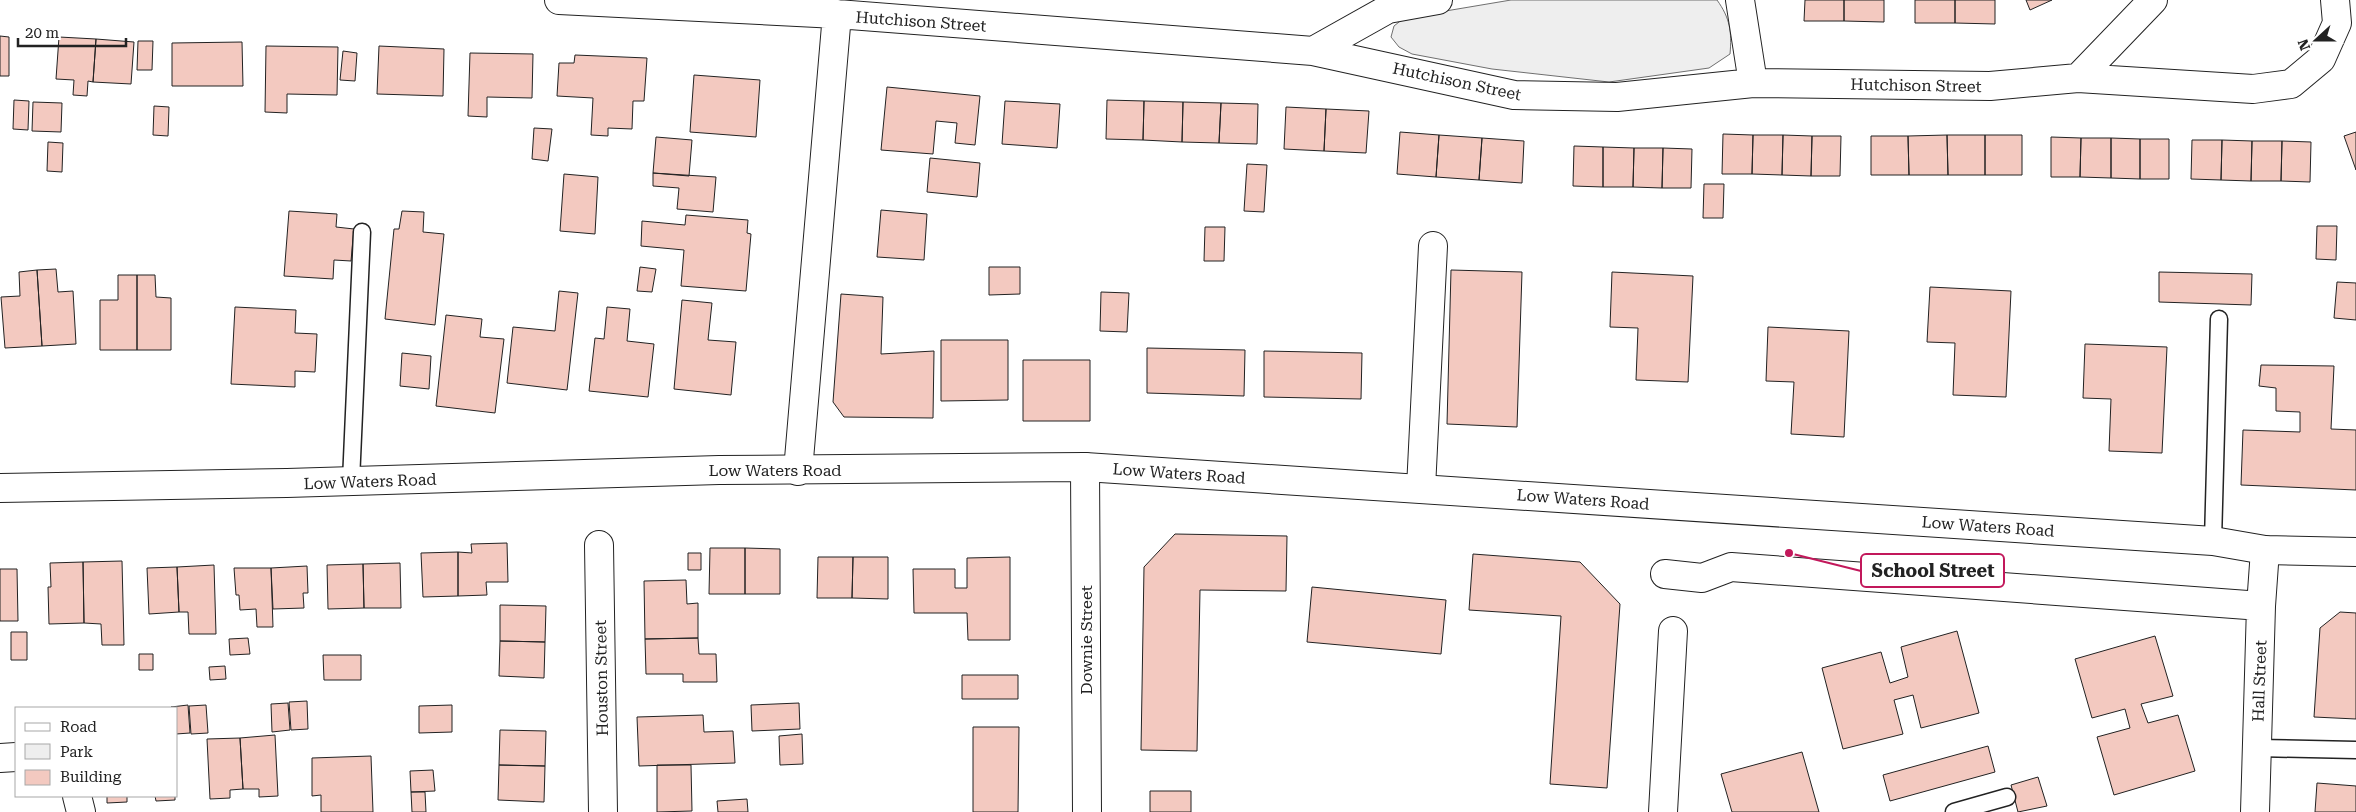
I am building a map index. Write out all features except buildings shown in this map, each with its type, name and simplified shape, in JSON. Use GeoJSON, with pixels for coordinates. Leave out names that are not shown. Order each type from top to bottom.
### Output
{"type":"FeatureCollection","features":[{"type":"Feature","properties":{"kind":"street"},"geometry":{"type":"LineString","coordinates":[[560,0],[837,14]]}},
{"type":"Feature","properties":{"kind":"street"},"geometry":{"type":"LineString","coordinates":[[1313,51],[1388,9],[1438,0]]}},
{"type":"Feature","properties":{"kind":"street"},"geometry":{"type":"LineString","coordinates":[[1740,0],[1753,83]]}},
{"type":"Feature","properties":{"kind":"street"},"geometry":{"type":"LineString","coordinates":[[2078,78],[2153,0]]}},
{"type":"Feature","properties":{"kind":"street","name":"Hutchison Street"},"geometry":{"type":"LineString","coordinates":[[798,471],[837,14],[1313,51],[1514,95],[1618,98],[1753,83],[1990,86],[2078,78],[2253,90],[2291,84],[2322,59],[2337,23],[2335,0]]}},
{"type":"Feature","properties":{"kind":"street"},"geometry":{"type":"LineString","coordinates":[[1421,488],[1433,246]]}},
{"type":"Feature","properties":{"kind":"street","name":"Low Waters Road"},"geometry":{"type":"LineString","coordinates":[[0,488],[351,481],[719,470],[798,471],[1085,467],[2213,541],[2265,550],[2356,552]]}},
{"type":"Feature","properties":{"kind":"street","name":"Downie Street"},"geometry":{"type":"LineString","coordinates":[[1085,467],[1087,812]]}},
{"type":"Feature","properties":{"kind":"street","name":"Houston Street"},"geometry":{"type":"LineString","coordinates":[[599,545],[603,812]]}},
{"type":"Feature","properties":{"kind":"street","name":"Hall Street"},"geometry":{"type":"LineString","coordinates":[[2255,812],[2261,606],[2265,550]]}},
{"type":"Feature","properties":{"kind":"street"},"geometry":{"type":"LineString","coordinates":[[1665,574],[1702,578],[1731,568],[2261,606]]}},
{"type":"Feature","properties":{"kind":"street"},"geometry":{"type":"LineString","coordinates":[[1663,812],[1673,631]]}},
{"type":"Feature","properties":{"kind":"street"},"geometry":{"type":"LineString","coordinates":[[0,758],[15,757]]}},
{"type":"Feature","properties":{"kind":"street"},"geometry":{"type":"LineString","coordinates":[[77,797],[81,812]]}},
{"type":"Feature","properties":{"kind":"lane"},"geometry":{"type":"LineString","coordinates":[[351,481],[362,232]]}},
{"type":"Feature","properties":{"kind":"lane"},"geometry":{"type":"LineString","coordinates":[[2213,541],[2219,319]]}},
{"type":"Feature","properties":{"kind":"lane"},"geometry":{"type":"LineString","coordinates":[[2257,748],[2356,750]]}},
{"type":"Feature","properties":{"kind":"lane"},"geometry":{"type":"LineString","coordinates":[[1954,812],[2007,797]]}},
{"type":"Feature","properties":{"kind":"green space"},"geometry":{"type":"Polygon","coordinates":[[[1511,0],[1717,0],[1725,13],[1729,26],[1731,39],[1730,54],[1709,68],[1609,82],[1492,69],[1412,54],[1399,47],[1391,37],[1394,26],[1404,18],[1511,0]]]}},
{"type":"Feature","properties":{"kind":"place","name":"School Street"},"geometry":{"type":"Point","coordinates":[1789,553]}}]}
